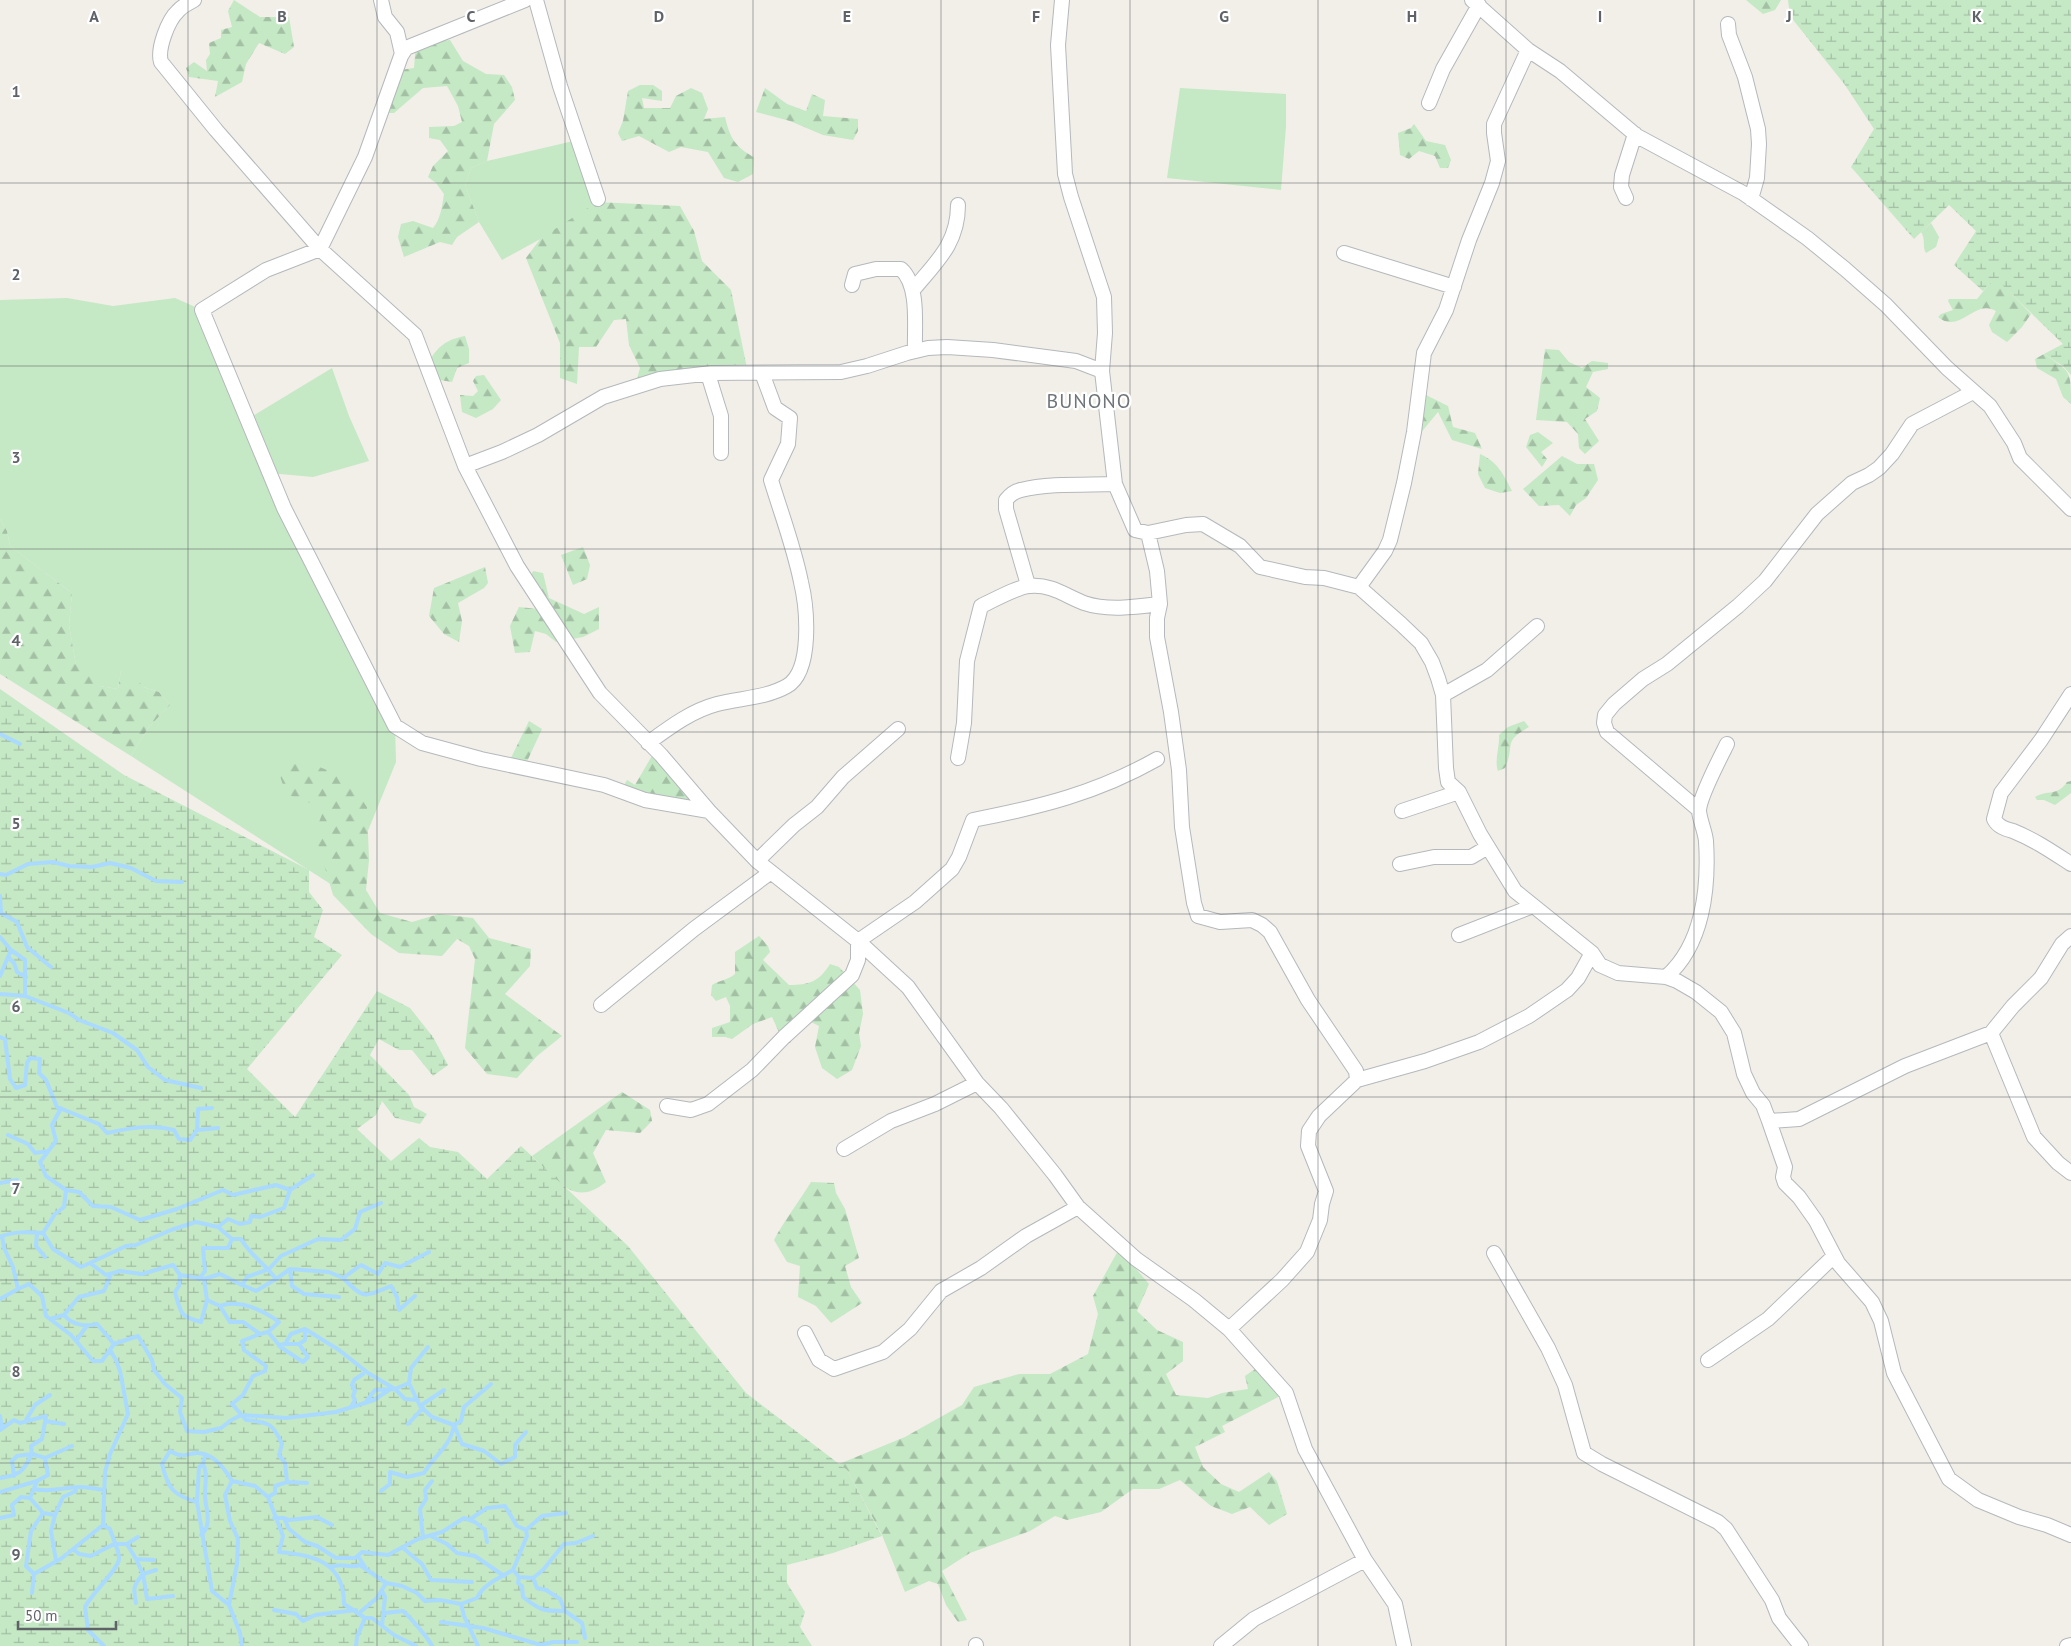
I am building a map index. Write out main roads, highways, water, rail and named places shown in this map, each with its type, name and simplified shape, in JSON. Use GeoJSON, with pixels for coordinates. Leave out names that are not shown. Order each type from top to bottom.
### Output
{"type":"FeatureCollection","features":[{"type":"Feature","properties":{"kind":"waterway"},"geometry":{"type":"LineString","coordinates":[[0,734],[20,744]]}},
{"type":"Feature","properties":{"kind":"waterway"},"geometry":{"type":"LineString","coordinates":[[0,874],[6,875],[28,864],[53,862],[69,866],[92,867],[110,863],[131,868],[156,881],[182,882]]}},
{"type":"Feature","properties":{"kind":"waterway"},"geometry":{"type":"LineString","coordinates":[[0,896],[1,913],[17,922],[27,947],[51,967]]}},
{"type":"Feature","properties":{"kind":"waterway"},"geometry":{"type":"LineString","coordinates":[[0,937],[11,950],[0,976]]}},
{"type":"Feature","properties":{"kind":"waterway"},"geometry":{"type":"LineString","coordinates":[[11,950],[25,960],[25,996]]}},
{"type":"Feature","properties":{"kind":"waterway"},"geometry":{"type":"LineString","coordinates":[[8,957],[14,963],[17,972],[26,977]]}},
{"type":"Feature","properties":{"kind":"waterway"},"geometry":{"type":"LineString","coordinates":[[0,994],[25,996],[113,1033],[137,1050],[148,1067],[165,1080],[201,1088]]}},
{"type":"Feature","properties":{"kind":"waterway"},"geometry":{"type":"LineString","coordinates":[[0,1037],[5,1039],[10,1079],[16,1088],[25,1085],[27,1063],[30,1058],[40,1059],[39,1073],[46,1080],[57,1107],[99,1124],[107,1133],[132,1128],[157,1127],[174,1130],[179,1139],[190,1140],[197,1130],[218,1128]]}},
{"type":"Feature","properties":{"kind":"waterway"},"geometry":{"type":"LineString","coordinates":[[61,1108],[52,1125],[56,1141],[40,1162],[46,1176],[66,1190]]}},
{"type":"Feature","properties":{"kind":"waterway"},"geometry":{"type":"LineString","coordinates":[[197,1130],[198,1109],[212,1108]]}},
{"type":"Feature","properties":{"kind":"waterway"},"geometry":{"type":"LineString","coordinates":[[8,1135],[28,1144],[35,1153],[48,1151]]}},
{"type":"Feature","properties":{"kind":"waterway"},"geometry":{"type":"LineString","coordinates":[[218,1227],[228,1219],[240,1224],[250,1222],[251,1216],[260,1217],[284,1208],[290,1190],[313,1175]]}},
{"type":"Feature","properties":{"kind":"waterway"},"geometry":{"type":"LineString","coordinates":[[0,1183],[17,1180]]}},
{"type":"Feature","properties":{"kind":"waterway"},"geometry":{"type":"LineString","coordinates":[[43,1233],[55,1214],[64,1207],[66,1190],[79,1192],[93,1206],[111,1207],[140,1220],[177,1209],[223,1190],[233,1195],[276,1185],[290,1190]]}},
{"type":"Feature","properties":{"kind":"waterway"},"geometry":{"type":"LineString","coordinates":[[204,1279],[220,1274],[242,1285],[247,1277],[269,1269],[281,1256],[318,1239],[341,1240],[355,1229],[360,1212],[381,1203]]}},
{"type":"Feature","properties":{"kind":"waterway"},"geometry":{"type":"LineString","coordinates":[[90,1263],[126,1246],[136,1245],[196,1222],[218,1227],[232,1239],[241,1239],[276,1279],[290,1269],[329,1272],[343,1278],[361,1265],[378,1274],[385,1263],[400,1267],[429,1252]]}},
{"type":"Feature","properties":{"kind":"waterway"},"geometry":{"type":"LineString","coordinates":[[0,1237],[16,1233],[43,1233],[53,1249],[81,1267],[90,1263],[106,1275],[120,1271],[142,1274],[173,1265],[180,1275],[204,1279],[207,1300],[220,1306],[230,1322],[243,1322],[260,1334],[242,1341],[244,1350],[266,1366],[265,1371],[253,1376],[243,1395],[232,1404],[246,1420],[265,1423],[276,1432],[282,1444],[279,1455],[285,1463],[287,1482]]}},
{"type":"Feature","properties":{"kind":"waterway"},"geometry":{"type":"LineString","coordinates":[[37,1233],[36,1246],[45,1257]]}},
{"type":"Feature","properties":{"kind":"waterway"},"geometry":{"type":"LineString","coordinates":[[0,1299],[18,1289],[13,1267],[4,1248],[2,1236]]}},
{"type":"Feature","properties":{"kind":"waterway"},"geometry":{"type":"LineString","coordinates":[[199,1279],[205,1271],[203,1248],[228,1248],[232,1239]]}},
{"type":"Feature","properties":{"kind":"waterway"},"geometry":{"type":"LineString","coordinates":[[290,1269],[292,1286],[304,1294],[339,1297]]}},
{"type":"Feature","properties":{"kind":"waterway"},"geometry":{"type":"LineString","coordinates":[[50,1319],[64,1315],[79,1297],[104,1291],[111,1274]]}},
{"type":"Feature","properties":{"kind":"waterway"},"geometry":{"type":"LineString","coordinates":[[180,1275],[179,1286],[175,1292],[182,1313],[188,1318],[201,1322],[207,1300]]}},
{"type":"Feature","properties":{"kind":"waterway"},"geometry":{"type":"LineString","coordinates":[[343,1278],[360,1293],[365,1294],[391,1286],[397,1297],[399,1310],[415,1296]]}},
{"type":"Feature","properties":{"kind":"waterway"},"geometry":{"type":"LineString","coordinates":[[242,1285],[256,1291],[276,1279]]}},
{"type":"Feature","properties":{"kind":"waterway"},"geometry":{"type":"LineString","coordinates":[[18,1289],[29,1284],[42,1296],[46,1316],[71,1335],[93,1361],[102,1361],[114,1344]]}},
{"type":"Feature","properties":{"kind":"waterway"},"geometry":{"type":"LineString","coordinates":[[220,1306],[227,1304],[243,1305],[266,1313],[279,1322],[268,1332]]}},
{"type":"Feature","properties":{"kind":"waterway"},"geometry":{"type":"LineString","coordinates":[[64,1315],[71,1321],[79,1324],[97,1324],[114,1344],[138,1336],[152,1360],[154,1370],[165,1384],[182,1398],[180,1412],[187,1431],[204,1432],[221,1428],[241,1415],[286,1418],[336,1412],[365,1403],[375,1390],[395,1389],[409,1383],[411,1368],[428,1347]]}},
{"type":"Feature","properties":{"kind":"waterway"},"geometry":{"type":"LineString","coordinates":[[76,1341],[86,1327]]}},
{"type":"Feature","properties":{"kind":"waterway"},"geometry":{"type":"LineString","coordinates":[[260,1334],[268,1332],[279,1345],[285,1344],[291,1334],[305,1329],[339,1350],[368,1373],[395,1389],[405,1399],[418,1400]]}},
{"type":"Feature","properties":{"kind":"waterway"},"geometry":{"type":"LineString","coordinates":[[285,1344],[299,1344],[305,1340],[305,1329]]}},
{"type":"Feature","properties":{"kind":"waterway"},"geometry":{"type":"LineString","coordinates":[[279,1346],[303,1362],[308,1357],[299,1344]]}},
{"type":"Feature","properties":{"kind":"waterway"},"geometry":{"type":"LineString","coordinates":[[34,1574],[62,1558],[103,1525],[105,1472],[110,1454],[128,1414],[120,1371],[110,1350]]}},
{"type":"Feature","properties":{"kind":"waterway"},"geometry":{"type":"LineString","coordinates":[[351,1407],[355,1400],[353,1396],[355,1391],[352,1385],[354,1380],[363,1374]]}},
{"type":"Feature","properties":{"kind":"waterway"},"geometry":{"type":"LineString","coordinates":[[409,1383],[420,1406],[432,1417],[454,1425],[462,1444],[484,1451],[501,1464],[515,1457],[515,1445],[526,1432]]}},
{"type":"Feature","properties":{"kind":"waterway"},"geometry":{"type":"LineString","coordinates":[[381,1491],[390,1484],[390,1472],[407,1477],[424,1473],[446,1445],[454,1425],[461,1421],[464,1407],[491,1384]]}},
{"type":"Feature","properties":{"kind":"waterway"},"geometry":{"type":"LineString","coordinates":[[365,1403],[374,1400],[389,1390]]}},
{"type":"Feature","properties":{"kind":"waterway"},"geometry":{"type":"LineString","coordinates":[[420,1406],[444,1390]]}},
{"type":"Feature","properties":{"kind":"waterway"},"geometry":{"type":"LineString","coordinates":[[26,1420],[35,1405],[50,1395]]}},
{"type":"Feature","properties":{"kind":"waterway"},"geometry":{"type":"LineString","coordinates":[[408,1424],[423,1408]]}},
{"type":"Feature","properties":{"kind":"waterway"},"geometry":{"type":"LineString","coordinates":[[0,1416],[2,1428]]}},
{"type":"Feature","properties":{"kind":"waterway"},"geometry":{"type":"LineString","coordinates":[[0,1430],[14,1420],[20,1423],[46,1416],[42,1439],[31,1446],[32,1454],[45,1458],[48,1475],[37,1481],[30,1498],[43,1513],[31,1531],[26,1566],[34,1574],[32,1593]]}},
{"type":"Feature","properties":{"kind":"waterway"},"geometry":{"type":"LineString","coordinates":[[45,1421],[64,1424]]}},
{"type":"Feature","properties":{"kind":"waterway"},"geometry":{"type":"LineString","coordinates":[[45,1458],[72,1446]]}},
{"type":"Feature","properties":{"kind":"waterway"},"geometry":{"type":"LineString","coordinates":[[197,1502],[182,1497],[169,1485],[162,1464],[170,1451],[180,1455],[196,1453],[207,1455],[213,1458],[226,1471],[232,1481],[255,1486],[268,1497],[283,1536],[279,1552],[304,1555],[325,1563],[339,1579],[343,1590],[344,1604],[365,1618],[357,1637],[356,1646]]}},
{"type":"Feature","properties":{"kind":"waterway"},"geometry":{"type":"LineString","coordinates":[[14,1476],[12,1461],[17,1456],[32,1454]]}},
{"type":"Feature","properties":{"kind":"waterway"},"geometry":{"type":"LineString","coordinates":[[0,1478],[12,1476],[20,1472],[32,1454]]}},
{"type":"Feature","properties":{"kind":"waterway"},"geometry":{"type":"LineString","coordinates":[[205,1456],[203,1464],[199,1467],[197,1502],[212,1591],[229,1605]]}},
{"type":"Feature","properties":{"kind":"waterway"},"geometry":{"type":"LineString","coordinates":[[201,1535],[205,1531],[208,1520],[205,1497],[206,1475],[203,1464]]}},
{"type":"Feature","properties":{"kind":"waterway"},"geometry":{"type":"LineString","coordinates":[[0,1492],[37,1481]]}},
{"type":"Feature","properties":{"kind":"waterway"},"geometry":{"type":"LineString","coordinates":[[232,1481],[225,1495],[230,1521],[238,1539],[237,1564],[229,1605],[240,1633],[242,1646]]}},
{"type":"Feature","properties":{"kind":"waterway"},"geometry":{"type":"LineString","coordinates":[[423,1538],[420,1509],[426,1499],[425,1490],[432,1481]]}},
{"type":"Feature","properties":{"kind":"waterway"},"geometry":{"type":"LineString","coordinates":[[268,1497],[275,1493],[275,1486],[287,1482],[307,1483]]}},
{"type":"Feature","properties":{"kind":"waterway"},"geometry":{"type":"LineString","coordinates":[[34,1489],[46,1490],[80,1487],[104,1490]]}},
{"type":"Feature","properties":{"kind":"waterway"},"geometry":{"type":"LineString","coordinates":[[55,1515],[63,1497],[76,1491]]}},
{"type":"Feature","properties":{"kind":"waterway"},"geometry":{"type":"LineString","coordinates":[[0,1518],[14,1515],[12,1505],[21,1497],[30,1498]]}},
{"type":"Feature","properties":{"kind":"waterway"},"geometry":{"type":"LineString","coordinates":[[469,1520],[487,1508],[505,1506],[517,1526],[526,1530]]}},
{"type":"Feature","properties":{"kind":"waterway"},"geometry":{"type":"LineString","coordinates":[[43,1513],[55,1515],[51,1531],[56,1561]]}},
{"type":"Feature","properties":{"kind":"waterway"},"geometry":{"type":"LineString","coordinates":[[526,1530],[542,1516],[566,1513]]}},
{"type":"Feature","properties":{"kind":"waterway"},"geometry":{"type":"LineString","coordinates":[[284,1518],[289,1520],[317,1517],[332,1525]]}},
{"type":"Feature","properties":{"kind":"waterway"},"geometry":{"type":"LineString","coordinates":[[274,1518],[284,1518],[289,1529],[305,1542],[317,1546],[336,1558],[355,1558],[362,1552],[388,1555],[418,1539],[442,1532],[464,1518],[475,1522],[485,1530],[487,1542]]}},
{"type":"Feature","properties":{"kind":"waterway"},"geometry":{"type":"LineString","coordinates":[[103,1525],[110,1529],[119,1556],[118,1564],[85,1607],[88,1630],[104,1646]]}},
{"type":"Feature","properties":{"kind":"waterway"},"geometry":{"type":"LineString","coordinates":[[513,1570],[527,1536],[526,1530]]}},
{"type":"Feature","properties":{"kind":"waterway"},"geometry":{"type":"LineString","coordinates":[[431,1536],[447,1544],[457,1553],[475,1556],[504,1576]]}},
{"type":"Feature","properties":{"kind":"waterway"},"geometry":{"type":"LineString","coordinates":[[461,1604],[477,1598],[488,1585],[513,1570],[519,1577],[533,1578],[543,1570],[564,1544],[576,1543],[593,1536]]}},
{"type":"Feature","properties":{"kind":"waterway"},"geometry":{"type":"LineString","coordinates":[[73,1549],[79,1554],[91,1556],[114,1544],[127,1544],[138,1537]]}},
{"type":"Feature","properties":{"kind":"waterway"},"geometry":{"type":"LineString","coordinates":[[127,1544],[136,1559],[154,1560]]}},
{"type":"Feature","properties":{"kind":"waterway"},"geometry":{"type":"LineString","coordinates":[[403,1548],[422,1564],[431,1580],[472,1582]]}},
{"type":"Feature","properties":{"kind":"waterway"},"geometry":{"type":"LineString","coordinates":[[358,1556],[365,1567]]}},
{"type":"Feature","properties":{"kind":"waterway"},"geometry":{"type":"LineString","coordinates":[[136,1559],[143,1574],[156,1570]]}},
{"type":"Feature","properties":{"kind":"waterway"},"geometry":{"type":"LineString","coordinates":[[330,1567],[360,1565],[386,1583],[402,1586],[417,1593],[425,1601],[440,1600],[461,1604],[464,1616],[478,1646]]}},
{"type":"Feature","properties":{"kind":"waterway"},"geometry":{"type":"LineString","coordinates":[[143,1574],[147,1599],[173,1596]]}},
{"type":"Feature","properties":{"kind":"waterway"},"geometry":{"type":"LineString","coordinates":[[136,1603],[135,1587],[143,1574]]}},
{"type":"Feature","properties":{"kind":"waterway"},"geometry":{"type":"LineString","coordinates":[[519,1577],[518,1583],[522,1586],[523,1597],[529,1602],[538,1608],[565,1611]]}},
{"type":"Feature","properties":{"kind":"waterway"},"geometry":{"type":"LineString","coordinates":[[533,1578],[537,1588],[546,1590],[560,1599],[565,1611],[582,1623],[585,1638]]}},
{"type":"Feature","properties":{"kind":"waterway"},"geometry":{"type":"LineString","coordinates":[[359,1613],[377,1598],[386,1583]]}},
{"type":"Feature","properties":{"kind":"waterway"},"geometry":{"type":"LineString","coordinates":[[382,1591],[385,1597],[382,1625]]}},
{"type":"Feature","properties":{"kind":"waterway"},"geometry":{"type":"LineString","coordinates":[[274,1610],[296,1614],[303,1621],[315,1615],[356,1610]]}},
{"type":"Feature","properties":{"kind":"waterway"},"geometry":{"type":"LineString","coordinates":[[385,1613],[403,1611],[432,1646]]}},
{"type":"Feature","properties":{"kind":"waterway"},"geometry":{"type":"LineString","coordinates":[[365,1618],[372,1618],[394,1635],[416,1646]]}},
{"type":"Feature","properties":{"kind":"waterway"},"geometry":{"type":"LineString","coordinates":[[441,1622],[483,1628],[541,1645],[553,1642],[577,1642]]}},
{"type":"Feature","properties":{"kind":"district","name":"BUNONO"},"geometry":{"type":"Point","coordinates":[1089,401]}}]}
